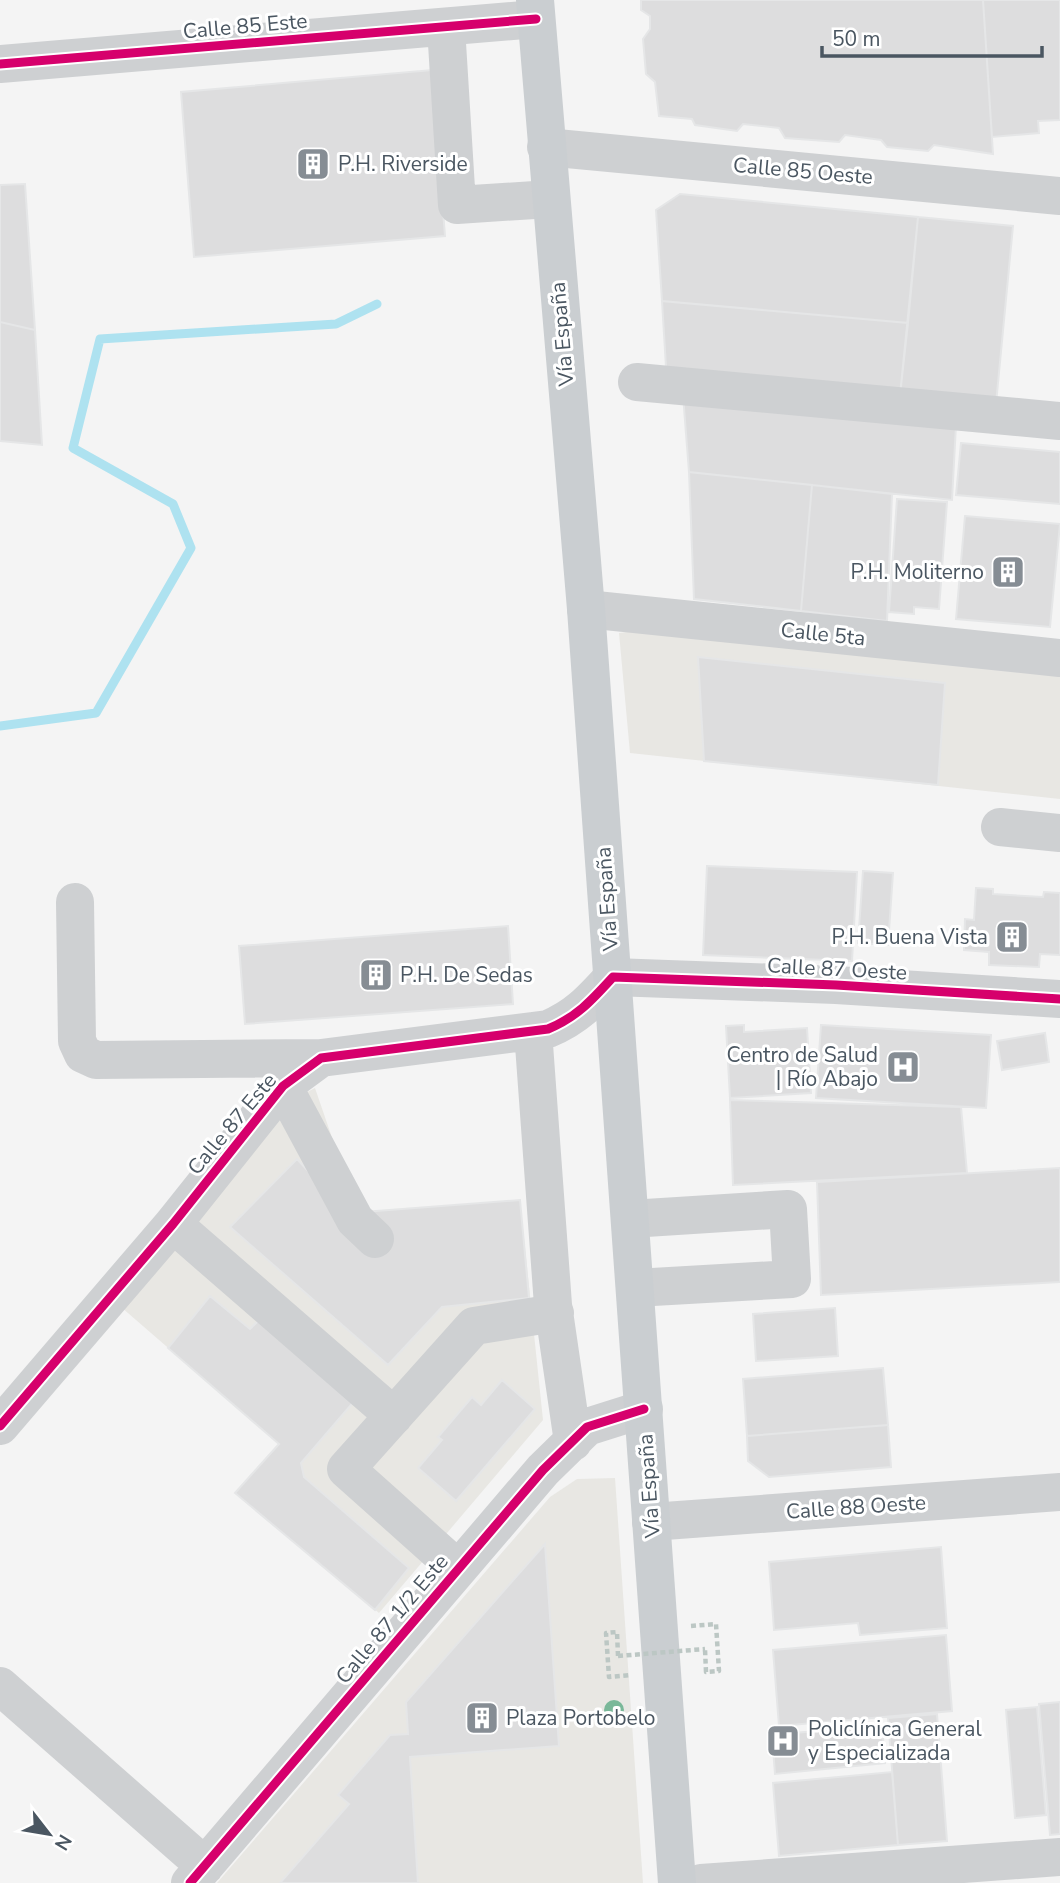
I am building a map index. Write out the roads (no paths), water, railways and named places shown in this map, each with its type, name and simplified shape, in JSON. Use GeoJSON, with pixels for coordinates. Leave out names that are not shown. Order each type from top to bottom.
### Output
{"type":"FeatureCollection","features":[{"type":"Feature","properties":{"kind":"main road","name":"Vía España"},"geometry":{"type":"LineString","coordinates":[[535,10],[586,609],[677,1883]]}},
{"type":"Feature","properties":{"kind":"street","name":"Calle 85 Este"},"geometry":{"type":"LineString","coordinates":[[0,64],[446,27],[535,10]]}},
{"type":"Feature","properties":{"kind":"street"},"geometry":{"type":"LineString","coordinates":[[446,27],[457,205],[550,199]]}},
{"type":"Feature","properties":{"kind":"street","name":"Calle 85 Oeste"},"geometry":{"type":"LineString","coordinates":[[545,147],[1060,196]]}},
{"type":"Feature","properties":{"kind":"street"},"geometry":{"type":"LineString","coordinates":[[637,382],[1060,421]]}},
{"type":"Feature","properties":{"kind":"street","name":"Calle 5ta"},"geometry":{"type":"LineString","coordinates":[[586,609],[1060,658]]}},
{"type":"Feature","properties":{"kind":"street"},"geometry":{"type":"LineString","coordinates":[[1000,827],[1060,833]]}},
{"type":"Feature","properties":{"kind":"street"},"geometry":{"type":"LineString","coordinates":[[75,902],[77,1041],[83,1054],[96,1060],[321,1058]]}},
{"type":"Feature","properties":{"kind":"street","name":"Calle 87 Oeste"},"geometry":{"type":"LineString","coordinates":[[613,977],[836,985],[1060,999]]}},
{"type":"Feature","properties":{"kind":"street","name":"Calle 87 Este"},"geometry":{"type":"LineString","coordinates":[[0,1426],[173,1224],[283,1086],[321,1058],[548,1029],[568,1021],[613,977]]}},
{"type":"Feature","properties":{"kind":"street"},"geometry":{"type":"LineString","coordinates":[[533,1031],[555,1313],[573,1442]]}},
{"type":"Feature","properties":{"kind":"street"},"geometry":{"type":"LineString","coordinates":[[283,1086],[355,1220],[375,1239]]}},
{"type":"Feature","properties":{"kind":"street"},"geometry":{"type":"LineString","coordinates":[[630,1219],[788,1209],[792,1279],[635,1288]]}},
{"type":"Feature","properties":{"kind":"street"},"geometry":{"type":"LineString","coordinates":[[173,1224],[394,1416]]}},
{"type":"Feature","properties":{"kind":"street"},"geometry":{"type":"LineString","coordinates":[[458,1569],[346,1469],[474,1326],[555,1313]]}},
{"type":"Feature","properties":{"kind":"street","name":"Calle 87 1/2 Este"},"geometry":{"type":"LineString","coordinates":[[198,1874],[543,1470],[587,1427],[643,1409]]}},
{"type":"Feature","properties":{"kind":"street","name":"Calle 88 Oeste"},"geometry":{"type":"LineString","coordinates":[[652,1522],[1060,1492]]}},
{"type":"Feature","properties":{"kind":"street"},"geometry":{"type":"LineString","coordinates":[[0,1686],[198,1874]]}},
{"type":"Feature","properties":{"kind":"street"},"geometry":{"type":"LineString","coordinates":[[701,1883],[1060,1857]]}},
{"type":"Feature","properties":{"kind":"waterway"},"geometry":{"type":"LineString","coordinates":[[0,726],[96,713],[191,548],[173,504],[73,448],[100,339],[336,324],[377,304]]}},
{"type":"Feature","properties":{"kind":"place","name":"P.H. Riverside"},"geometry":{"type":"Point","coordinates":[313,164]}},
{"type":"Feature","properties":{"kind":"place","name":"P.H. Moliterno"},"geometry":{"type":"Point","coordinates":[1008,572]}},
{"type":"Feature","properties":{"kind":"place","name":"P.H. Buena Vista"},"geometry":{"type":"Point","coordinates":[1012,937]}},
{"type":"Feature","properties":{"kind":"place","name":"P.H. De Sedas"},"geometry":{"type":"Point","coordinates":[376,975]}},
{"type":"Feature","properties":{"kind":"place","name":"Centro de Salud | Río Abajo"},"geometry":{"type":"Point","coordinates":[903,1067]}},
{"type":"Feature","properties":{"kind":"place","name":"Plaza Portobelo"},"geometry":{"type":"Point","coordinates":[482,1718]}},
{"type":"Feature","properties":{"kind":"place","name":"Policlínica General y Especializada"},"geometry":{"type":"Point","coordinates":[783,1741]}}]}
